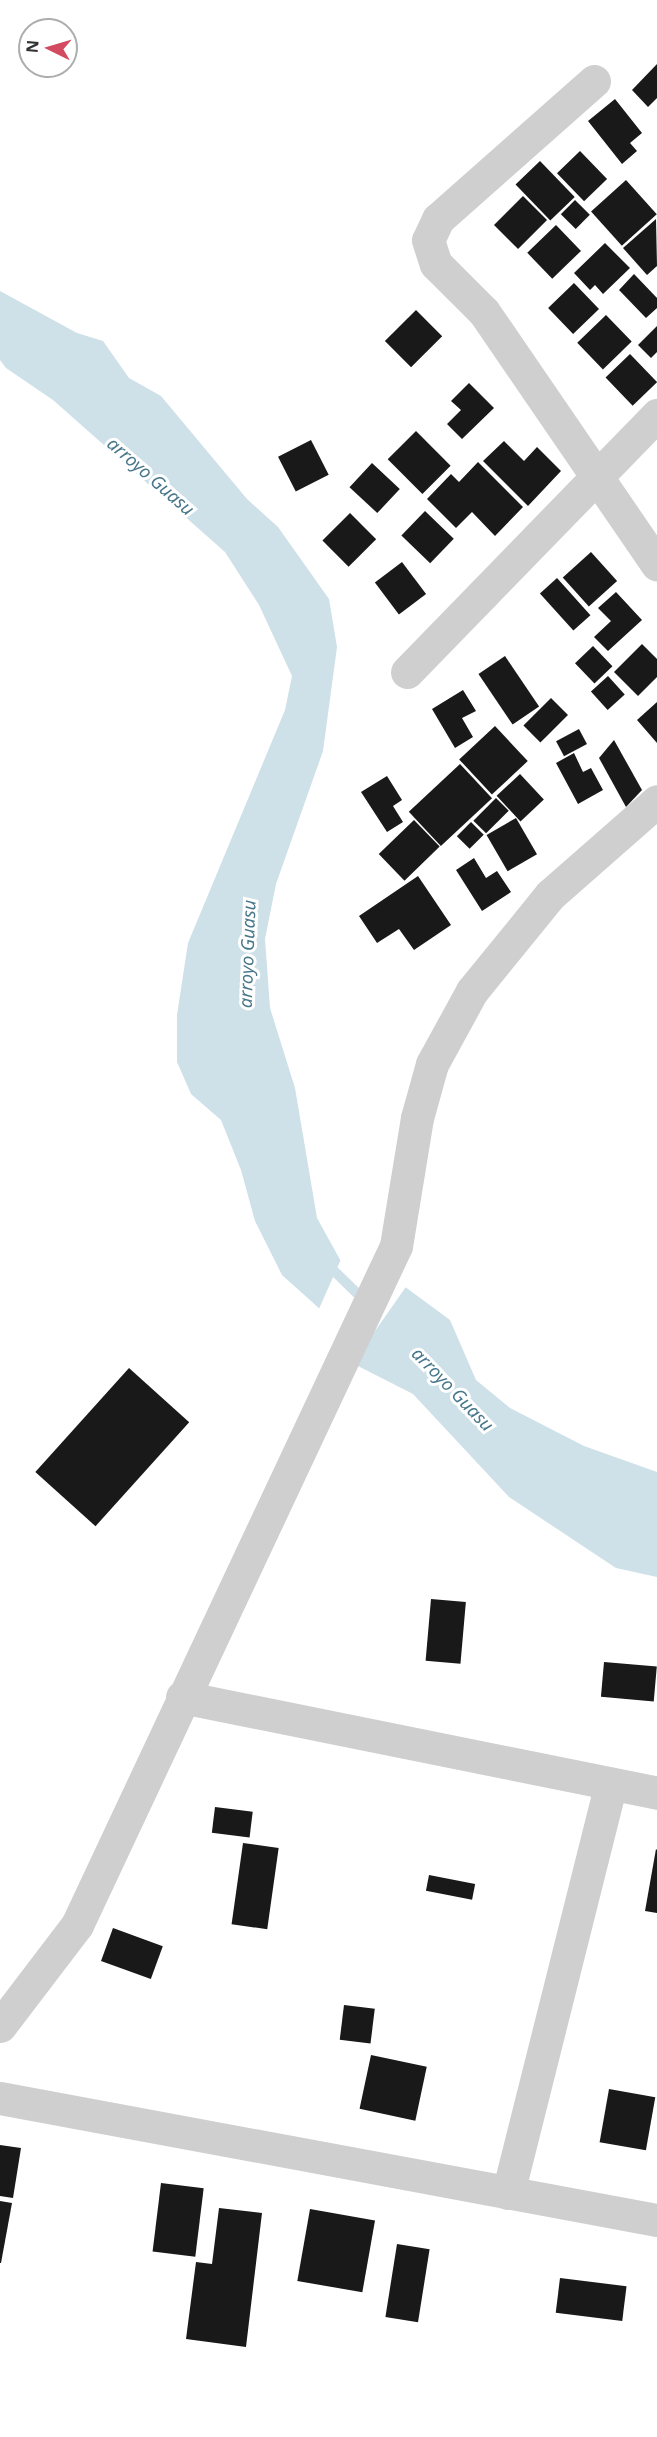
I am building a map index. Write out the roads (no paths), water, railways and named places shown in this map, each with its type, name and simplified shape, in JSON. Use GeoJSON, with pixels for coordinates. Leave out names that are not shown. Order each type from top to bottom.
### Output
{"type":"FeatureCollection","features":[{"type":"Feature","properties":{"kind":"street"},"geometry":{"type":"LineString","coordinates":[[594,81],[438,219],[428,240],[436,264],[484,312],[597,473],[657,565]]}},
{"type":"Feature","properties":{"kind":"street"},"geometry":{"type":"LineString","coordinates":[[407,672],[597,473],[657,415]]}},
{"type":"Feature","properties":{"kind":"street"},"geometry":{"type":"LineString","coordinates":[[0,2026],[78,1925],[182,1697],[325,1402],[396,1246],[417,1118],[432,1064],[472,990],[550,894],[657,801]]}},
{"type":"Feature","properties":{"kind":"street"},"geometry":{"type":"LineString","coordinates":[[182,1697],[657,1793]]}},
{"type":"Feature","properties":{"kind":"street"},"geometry":{"type":"LineString","coordinates":[[508,2193],[611,1784]]}},
{"type":"Feature","properties":{"kind":"street"},"geometry":{"type":"LineString","coordinates":[[0,2098],[657,2220]]}},
{"type":"Feature","properties":{"kind":"water"},"geometry":{"type":"Polygon","coordinates":[[[0,291],[77,333],[103,341],[129,378],[161,396],[247,499],[278,527],[329,599],[337,647],[323,751],[276,884],[265,939],[270,1008],[295,1088],[317,1218],[343,1265],[321,1310],[282,1275],[255,1221],[241,1170],[221,1120],[191,1094],[177,1062],[177,1015],[188,943],[285,710],[292,676],[259,605],[225,552],[53,400],[6,368],[0,360],[0,291]]]}},
{"type":"Feature","properties":{"kind":"water"},"geometry":{"type":"Polygon","coordinates":[[[393,1278],[450,1320],[476,1380],[510,1408],[584,1446],[657,1472],[657,1577],[616,1568],[509,1497],[413,1394],[354,1364],[393,1278]]]}},
{"type":"Feature","properties":{"kind":"waterway","name":"arroyo Guasu"},"geometry":{"type":"LineString","coordinates":[[329,1266],[365,1301]]}}]}
